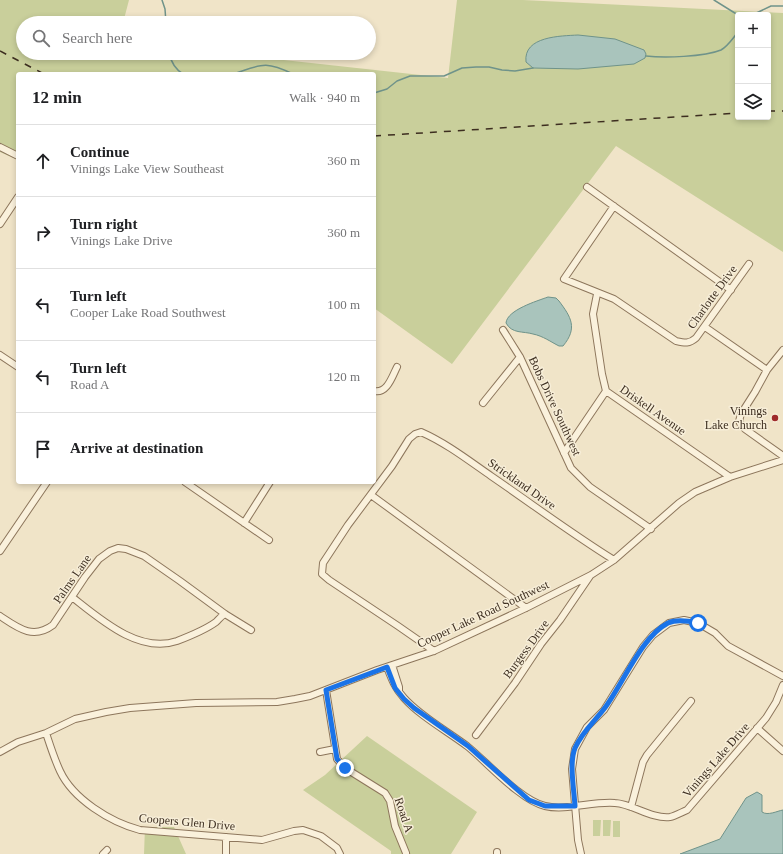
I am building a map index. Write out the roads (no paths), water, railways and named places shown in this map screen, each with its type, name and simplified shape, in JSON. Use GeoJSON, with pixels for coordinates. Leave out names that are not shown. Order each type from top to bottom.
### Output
{"type":"FeatureCollection","features":[{"type":"Feature","properties":{"kind":"street"},"geometry":{"type":"LineString","coordinates":[[0,147],[16,155]]}},
{"type":"Feature","properties":{"kind":"street"},"geometry":{"type":"LineString","coordinates":[[587,187],[731,290]]}},
{"type":"Feature","properties":{"kind":"street"},"geometry":{"type":"LineString","coordinates":[[0,224],[16,200]]}},
{"type":"Feature","properties":{"kind":"street","name":"Charlotte Drive"},"geometry":{"type":"LineString","coordinates":[[614,206],[564,279],[597,294],[614,299],[676,341],[684,343],[691,342],[696,338],[749,264]]}},
{"type":"Feature","properties":{"kind":"street","name":"Driskell Avenue"},"geometry":{"type":"LineString","coordinates":[[597,294],[593,314],[606,391],[730,477]]}},
{"type":"Feature","properties":{"kind":"street"},"geometry":{"type":"LineString","coordinates":[[705,327],[767,370]]}},
{"type":"Feature","properties":{"kind":"street","name":"Bobs Drive Southwest"},"geometry":{"type":"LineString","coordinates":[[503,330],[520,357],[571,468],[590,488],[651,528]]}},
{"type":"Feature","properties":{"kind":"street"},"geometry":{"type":"LineString","coordinates":[[783,350],[767,370],[741,414],[740,423],[745,429],[783,456]]}},
{"type":"Feature","properties":{"kind":"street"},"geometry":{"type":"LineString","coordinates":[[0,355],[16,364]]}},
{"type":"Feature","properties":{"kind":"street"},"geometry":{"type":"LineString","coordinates":[[483,403],[520,357]]}},
{"type":"Feature","properties":{"kind":"street"},"geometry":{"type":"LineString","coordinates":[[376,391],[379,392],[387,386],[397,367]]}},
{"type":"Feature","properties":{"kind":"street"},"geometry":{"type":"LineString","coordinates":[[564,453],[606,391]]}},
{"type":"Feature","properties":{"kind":"street","name":"Strickland Drive"},"geometry":{"type":"LineString","coordinates":[[371,495],[409,439],[415,434],[421,432],[450,448],[587,544],[614,560]]}},
{"type":"Feature","properties":{"kind":"street","name":"Cooper Lake Road Southwest"},"geometry":{"type":"LineString","coordinates":[[0,752],[18,742],[46,733],[75,719],[130,708],[196,703],[277,702],[310,696],[434,651],[526,608],[591,575],[614,560],[679,503],[695,492],[730,477],[783,460]]}},
{"type":"Feature","properties":{"kind":"street"},"geometry":{"type":"LineString","coordinates":[[0,551],[46,484]]}},
{"type":"Feature","properties":{"kind":"street"},"geometry":{"type":"LineString","coordinates":[[188,484],[270,540]]}},
{"type":"Feature","properties":{"kind":"street"},"geometry":{"type":"LineString","coordinates":[[244,523],[269,484]]}},
{"type":"Feature","properties":{"kind":"street"},"geometry":{"type":"LineString","coordinates":[[434,651],[322,574],[321,569],[323,563],[348,525],[371,495],[526,608]]}},
{"type":"Feature","properties":{"kind":"street","name":"Palms Lane"},"geometry":{"type":"LineString","coordinates":[[0,616],[28,632],[46,630],[53,626],[99,559],[110,551],[118,548],[126,548],[144,556],[225,614],[251,630]]}},
{"type":"Feature","properties":{"kind":"street","name":"Burgess Drive"},"geometry":{"type":"LineString","coordinates":[[476,735],[515,683],[591,575]]}},
{"type":"Feature","properties":{"kind":"street"},"geometry":{"type":"LineString","coordinates":[[72,597],[94,615],[127,636],[139,641],[150,643],[168,643],[177,641],[215,622],[225,614]]}},
{"type":"Feature","properties":{"kind":"street"},"geometry":{"type":"LineString","coordinates":[[581,854],[578,840],[572,769],[575,749],[587,727],[604,710],[643,647],[653,635],[669,623],[684,620],[698,623],[715,633],[728,646],[783,676]]}},
{"type":"Feature","properties":{"kind":"street"},"geometry":{"type":"LineString","coordinates":[[397,681],[398,668],[401,662]]}},
{"type":"Feature","properties":{"kind":"street","name":"Vinings Lake Drive"},"geometry":{"type":"LineString","coordinates":[[390,666],[397,681],[399,691]]}},
{"type":"Feature","properties":{"kind":"street","name":"Vinings Lake Drive"},"geometry":{"type":"LineString","coordinates":[[390,666],[395,688],[404,699],[414,708],[468,746],[529,800],[545,806],[575,806],[614,803],[657,816],[671,817],[687,810],[757,728],[776,702],[783,685]]}},
{"type":"Feature","properties":{"kind":"street","name":"Road A"},"geometry":{"type":"LineString","coordinates":[[326,690],[337,759],[345,768],[385,793],[390,801],[395,826],[406,853]]}},
{"type":"Feature","properties":{"kind":"street"},"geometry":{"type":"LineString","coordinates":[[631,807],[643,762],[691,701]]}},
{"type":"Feature","properties":{"kind":"street"},"geometry":{"type":"LineString","coordinates":[[757,728],[783,751]]}},
{"type":"Feature","properties":{"kind":"street","name":"Coopers Glen Drive"},"geometry":{"type":"LineString","coordinates":[[46,733],[60,772],[73,790],[92,806],[125,826],[140,830],[262,840],[303,830],[321,836],[337,848],[340,854]]}},
{"type":"Feature","properties":{"kind":"street"},"geometry":{"type":"LineString","coordinates":[[320,752],[336,749]]}},
{"type":"Feature","properties":{"kind":"street"},"geometry":{"type":"LineString","coordinates":[[226,838],[226,854]]}},
{"type":"Feature","properties":{"kind":"water"},"geometry":{"type":"Polygon","coordinates":[[[578,35],[615,39],[644,50],[646,54],[645,58],[634,64],[578,69],[533,68],[526,62],[527,53],[530,47],[537,42],[553,37],[578,35]]]}},
{"type":"Feature","properties":{"kind":"water"},"geometry":{"type":"Polygon","coordinates":[[[548,297],[556,298],[559,301],[567,312],[571,323],[568,340],[563,346],[559,346],[537,335],[515,331],[508,327],[506,323],[511,314],[517,310],[548,297]]]}},
{"type":"Feature","properties":{"kind":"water"},"geometry":{"type":"Polygon","coordinates":[[[757,792],[762,795],[762,812],[770,813],[783,810],[783,854],[680,854],[720,839],[746,798],[757,792]]]}},
{"type":"Feature","properties":{"kind":"waterway"},"geometry":{"type":"LineString","coordinates":[[162,0],[166,16]]}},
{"type":"Feature","properties":{"kind":"waterway"},"geometry":{"type":"LineString","coordinates":[[714,0],[735,13]]}},
{"type":"Feature","properties":{"kind":"waterway"},"geometry":{"type":"LineString","coordinates":[[758,12],[771,6],[783,6]]}},
{"type":"Feature","properties":{"kind":"waterway"},"geometry":{"type":"LineString","coordinates":[[646,56],[684,56],[714,52],[724,48],[735,36]]}},
{"type":"Feature","properties":{"kind":"waterway"},"geometry":{"type":"LineString","coordinates":[[172,60],[180,72]]}},
{"type":"Feature","properties":{"kind":"waterway"},"geometry":{"type":"LineString","coordinates":[[239,72],[263,65],[269,65],[288,72]]}},
{"type":"Feature","properties":{"kind":"waterway"},"geometry":{"type":"LineString","coordinates":[[376,92],[387,89],[397,81],[410,76],[444,76],[462,68],[476,67],[489,67],[515,71],[533,68]]}},
{"type":"Feature","properties":{"kind":"railway"},"geometry":{"type":"LineString","coordinates":[[0,51],[16,59]]}},
{"type":"Feature","properties":{"kind":"railway"},"geometry":{"type":"LineString","coordinates":[[17,60],[40,72]]}},
{"type":"Feature","properties":{"kind":"railway"},"geometry":{"type":"LineString","coordinates":[[771,111],[783,111]]}},
{"type":"Feature","properties":{"kind":"railway"},"geometry":{"type":"LineString","coordinates":[[376,136],[735,113]]}},
{"type":"Feature","properties":{"kind":"place","name":"Vinings Lake Church"},"geometry":{"type":"Point","coordinates":[775,418]}}]}
